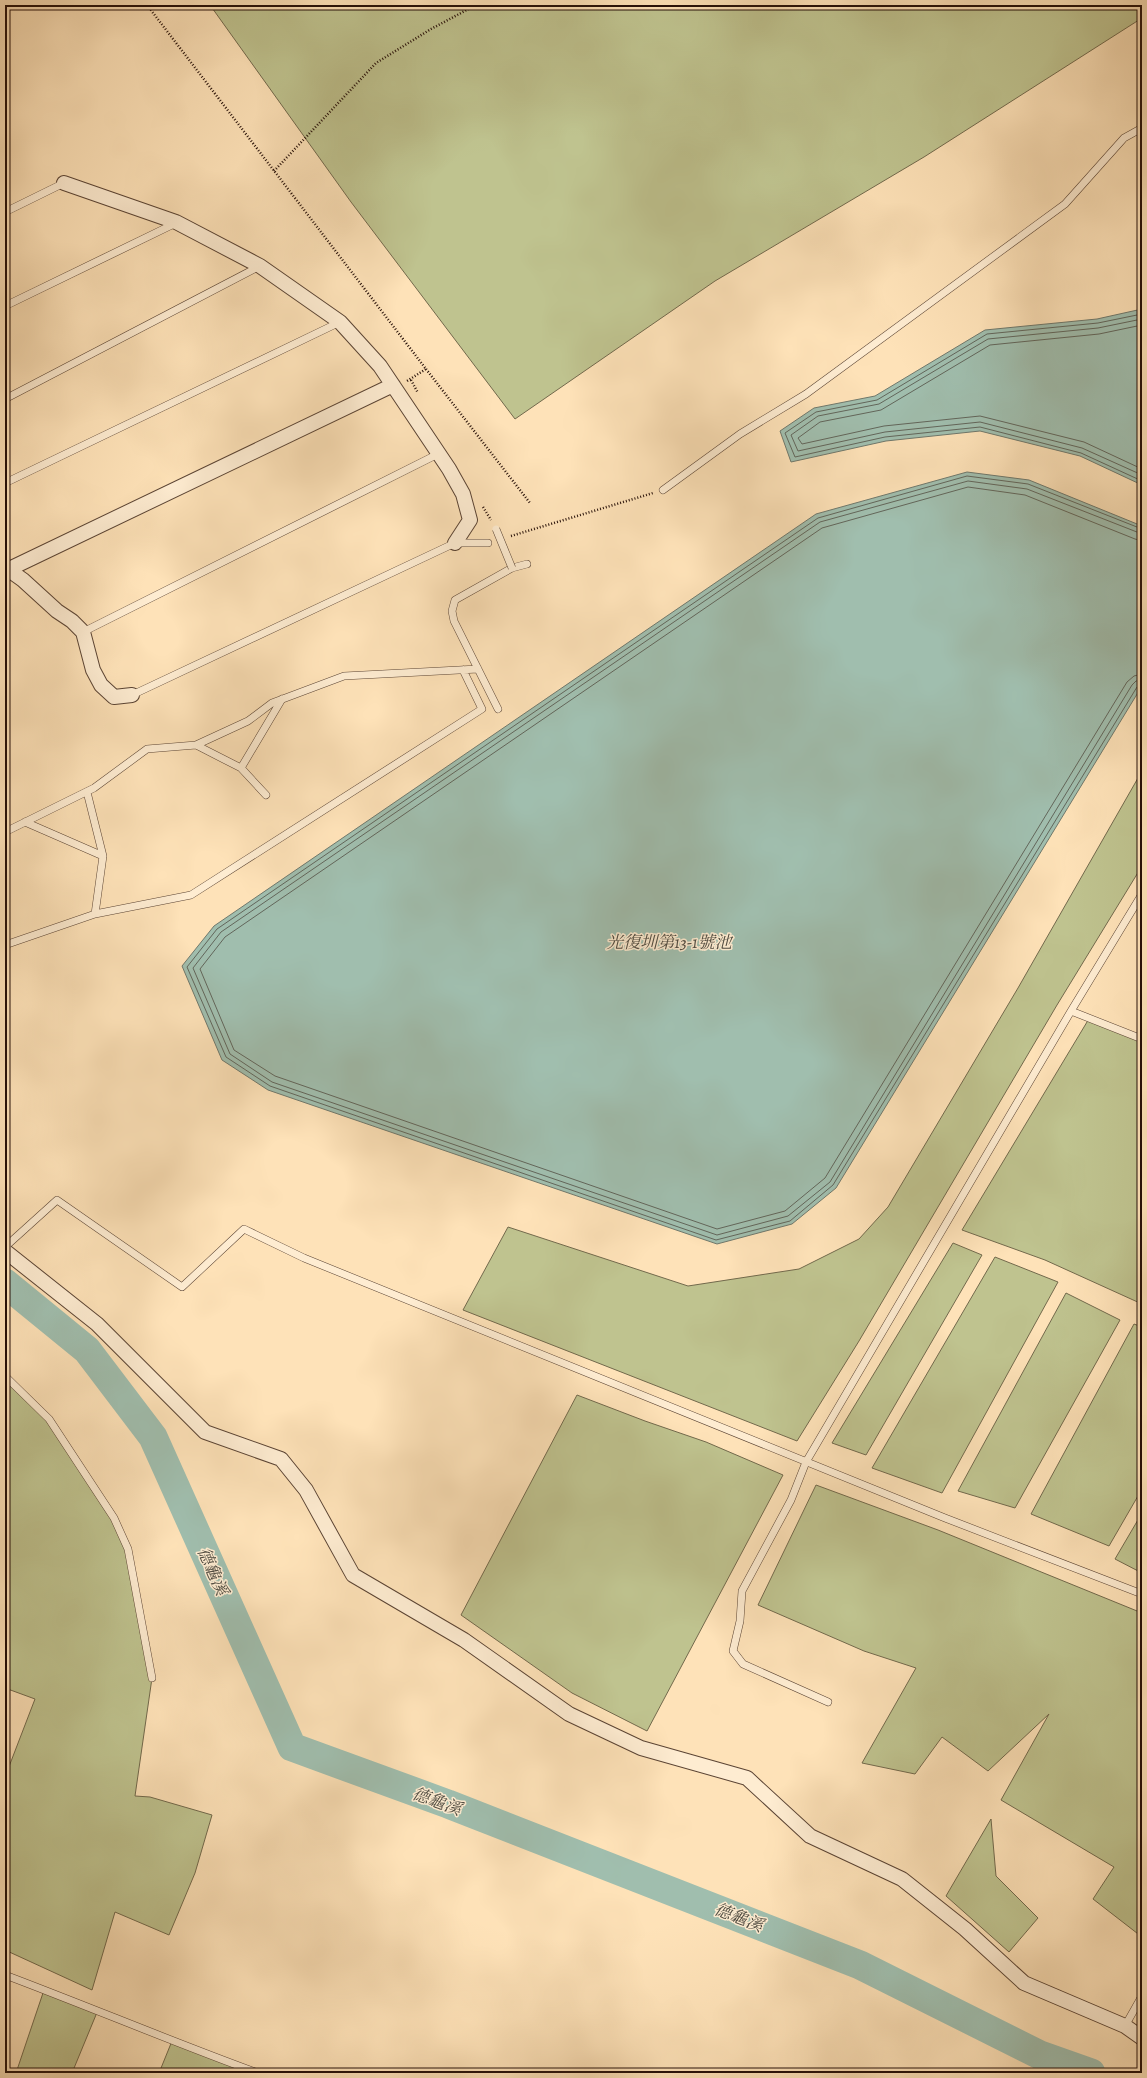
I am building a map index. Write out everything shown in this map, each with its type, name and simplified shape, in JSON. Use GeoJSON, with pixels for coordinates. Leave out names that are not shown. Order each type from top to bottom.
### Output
{"type":"FeatureCollection","features":[{"type":"Feature","properties":{"kind":"street"},"geometry":{"type":"LineString","coordinates":[[64,184],[176,222],[260,266],[340,322],[380,366],[449,469],[463,494],[470,520],[455,543]]}},
{"type":"Feature","properties":{"kind":"street"},"geometry":{"type":"LineString","coordinates":[[7,570],[393,385]]}},
{"type":"Feature","properties":{"kind":"street"},"geometry":{"type":"LineString","coordinates":[[7,570],[23,580],[83,632],[93,670],[101,685],[114,697],[132,695]]}},
{"type":"Feature","properties":{"kind":"street"},"geometry":{"type":"LineString","coordinates":[[5,1252],[97,1324],[204,1432],[281,1459],[306,1490],[353,1575],[464,1640],[569,1714],[641,1748],[747,1778],[810,1836],[902,1879],[965,1929],[1024,1983],[1125,2026],[1142,2038]]}},
{"type":"Feature","properties":{"kind":"lane"},"geometry":{"type":"LineString","coordinates":[[663,490],[740,434],[806,394],[1065,204],[1124,138],[1142,128]]}},
{"type":"Feature","properties":{"kind":"lane"},"geometry":{"type":"LineString","coordinates":[[5,212],[64,184]]}},
{"type":"Feature","properties":{"kind":"lane"},"geometry":{"type":"LineString","coordinates":[[5,306],[176,222]]}},
{"type":"Feature","properties":{"kind":"lane"},"geometry":{"type":"LineString","coordinates":[[5,399],[260,266]]}},
{"type":"Feature","properties":{"kind":"lane"},"geometry":{"type":"LineString","coordinates":[[5,483],[340,322]]}},
{"type":"Feature","properties":{"kind":"lane"},"geometry":{"type":"LineString","coordinates":[[83,632],[438,454]]}},
{"type":"Feature","properties":{"kind":"lane"},"geometry":{"type":"LineString","coordinates":[[496,529],[512,568]]}},
{"type":"Feature","properties":{"kind":"lane"},"geometry":{"type":"LineString","coordinates":[[132,695],[455,543],[488,543]]}},
{"type":"Feature","properties":{"kind":"lane"},"geometry":{"type":"LineString","coordinates":[[498,709],[454,621],[452,611],[455,600],[512,568],[527,564]]}},
{"type":"Feature","properties":{"kind":"lane"},"geometry":{"type":"LineString","coordinates":[[5,832],[87,792],[147,749],[196,745],[248,721],[272,703],[344,676],[478,669]]}},
{"type":"Feature","properties":{"kind":"lane"},"geometry":{"type":"LineString","coordinates":[[5,945],[95,914],[192,895],[482,709],[463,670]]}},
{"type":"Feature","properties":{"kind":"lane"},"geometry":{"type":"LineString","coordinates":[[241,768],[282,699]]}},
{"type":"Feature","properties":{"kind":"lane"},"geometry":{"type":"LineString","coordinates":[[196,745],[241,768],[266,795]]}},
{"type":"Feature","properties":{"kind":"lane"},"geometry":{"type":"LineString","coordinates":[[87,792],[103,856],[95,914]]}},
{"type":"Feature","properties":{"kind":"lane"},"geometry":{"type":"LineString","coordinates":[[25,822],[103,856]]}},
{"type":"Feature","properties":{"kind":"lane"},"geometry":{"type":"LineString","coordinates":[[828,1702],[743,1664],[733,1651],[740,1621],[742,1591],[791,1500],[806,1462],[1071,1011],[1142,894]]}},
{"type":"Feature","properties":{"kind":"lane"},"geometry":{"type":"LineString","coordinates":[[1071,1011],[1142,1039]]}},
{"type":"Feature","properties":{"kind":"lane"},"geometry":{"type":"LineString","coordinates":[[5,1247],[57,1200],[182,1287],[244,1229],[304,1258],[806,1462],[1142,1594]]}},
{"type":"Feature","properties":{"kind":"lane"},"geometry":{"type":"LineString","coordinates":[[5,1376],[49,1419],[114,1518],[128,1549],[152,1678]]}},
{"type":"Feature","properties":{"kind":"lane"},"geometry":{"type":"LineString","coordinates":[[5,1975],[98,2010],[172,2041],[258,2073]]}},
{"type":"Feature","properties":{"kind":"lane"},"geometry":{"type":"LineString","coordinates":[[1125,2026],[1142,1996]]}},
{"type":"Feature","properties":{"kind":"path"},"geometry":{"type":"LineString","coordinates":[[147,5],[530,503]]}},
{"type":"Feature","properties":{"kind":"path"},"geometry":{"type":"LineString","coordinates":[[274,171],[376,64],[431,28],[476,5]]}},
{"type":"Feature","properties":{"kind":"path"},"geometry":{"type":"LineString","coordinates":[[393,385],[411,380],[426,369]]}},
{"type":"Feature","properties":{"kind":"path"},"geometry":{"type":"LineString","coordinates":[[488,543],[663,490]]}},
{"type":"Feature","properties":{"kind":"green space"},"geometry":{"type":"Polygon","coordinates":[[[210,5],[1142,5],[1142,18],[924,157],[715,281],[515,419],[351,202],[210,5]]]}},
{"type":"Feature","properties":{"kind":"green space"},"geometry":{"type":"Polygon","coordinates":[[[1142,771],[1142,866],[1057,1005],[859,1341],[797,1441],[463,1310],[508,1227],[688,1286],[799,1269],[859,1239],[888,1207],[1018,988],[1142,771]]]}},
{"type":"Feature","properties":{"kind":"green space"},"geometry":{"type":"Polygon","coordinates":[[[1090,1017],[1142,1036],[1142,1304],[1045,1260],[962,1230],[1090,1017]]]}},
{"type":"Feature","properties":{"kind":"green space"},"geometry":{"type":"Polygon","coordinates":[[[953,1243],[982,1255],[866,1455],[832,1443],[953,1243]]]}},
{"type":"Feature","properties":{"kind":"green space"},"geometry":{"type":"Polygon","coordinates":[[[995,1257],[1058,1282],[942,1493],[872,1468],[995,1257]]]}},
{"type":"Feature","properties":{"kind":"green space"},"geometry":{"type":"Polygon","coordinates":[[[1066,1293],[1120,1320],[1015,1508],[958,1491],[1066,1293]]]}},
{"type":"Feature","properties":{"kind":"green space"},"geometry":{"type":"Polygon","coordinates":[[[1134,1324],[1142,1327],[1142,1489],[1109,1546],[1031,1514],[1134,1324]]]}},
{"type":"Feature","properties":{"kind":"green space"},"geometry":{"type":"Polygon","coordinates":[[[5,1376],[49,1419],[106,1507],[128,1549],[152,1678],[135,1796],[150,1797],[212,1815],[195,1873],[169,1935],[115,1912],[92,1990],[5,1950],[5,1777],[35,1699],[5,1688],[5,1376]]]}},
{"type":"Feature","properties":{"kind":"green space"},"geometry":{"type":"Polygon","coordinates":[[[577,1395],[706,1442],[783,1475],[647,1731],[572,1693],[461,1615],[577,1395]]]}},
{"type":"Feature","properties":{"kind":"green space"},"geometry":{"type":"Polygon","coordinates":[[[816,1485],[938,1530],[1142,1613],[1142,1937],[1093,1899],[1114,1867],[1001,1800],[1049,1714],[988,1771],[942,1737],[915,1774],[862,1763],[916,1668],[864,1651],[758,1605],[816,1485]]]}},
{"type":"Feature","properties":{"kind":"green space"},"geometry":{"type":"Polygon","coordinates":[[[1142,1513],[1142,1573],[1115,1559],[1142,1513]]]}},
{"type":"Feature","properties":{"kind":"green space"},"geometry":{"type":"Polygon","coordinates":[[[991,1819],[996,1876],[1038,1918],[1009,1952],[946,1896],[991,1819]]]}},
{"type":"Feature","properties":{"kind":"green space"},"geometry":{"type":"Polygon","coordinates":[[[44,1990],[98,2010],[72,2073],[16,2073],[44,1990]]]}},
{"type":"Feature","properties":{"kind":"green space"},"geometry":{"type":"Polygon","coordinates":[[[172,2041],[258,2073],[159,2073],[172,2041]]]}},
{"type":"Feature","properties":{"kind":"water"},"geometry":{"type":"Polygon","coordinates":[[[1142,309],[1142,485],[1080,456],[980,431],[886,441],[791,462],[780,431],[814,408],[875,396],[985,330],[1097,319],[1142,309]]]}},
{"type":"Feature","properties":{"kind":"water","name":"光復圳第13-1號池"},"geometry":{"type":"Polygon","coordinates":[[[967,472],[1029,480],[1142,526],[1142,686],[836,1188],[792,1224],[717,1244],[268,1090],[222,1060],[182,966],[214,926],[816,514],[967,472]]]}},
{"type":"Feature","properties":{"kind":"waterway","name":"德龜溪"},"geometry":{"type":"LineString","coordinates":[[5,1283],[87,1350],[153,1437],[292,1747],[448,1804],[860,1965],[1040,2055],[1091,2073]]}}]}
